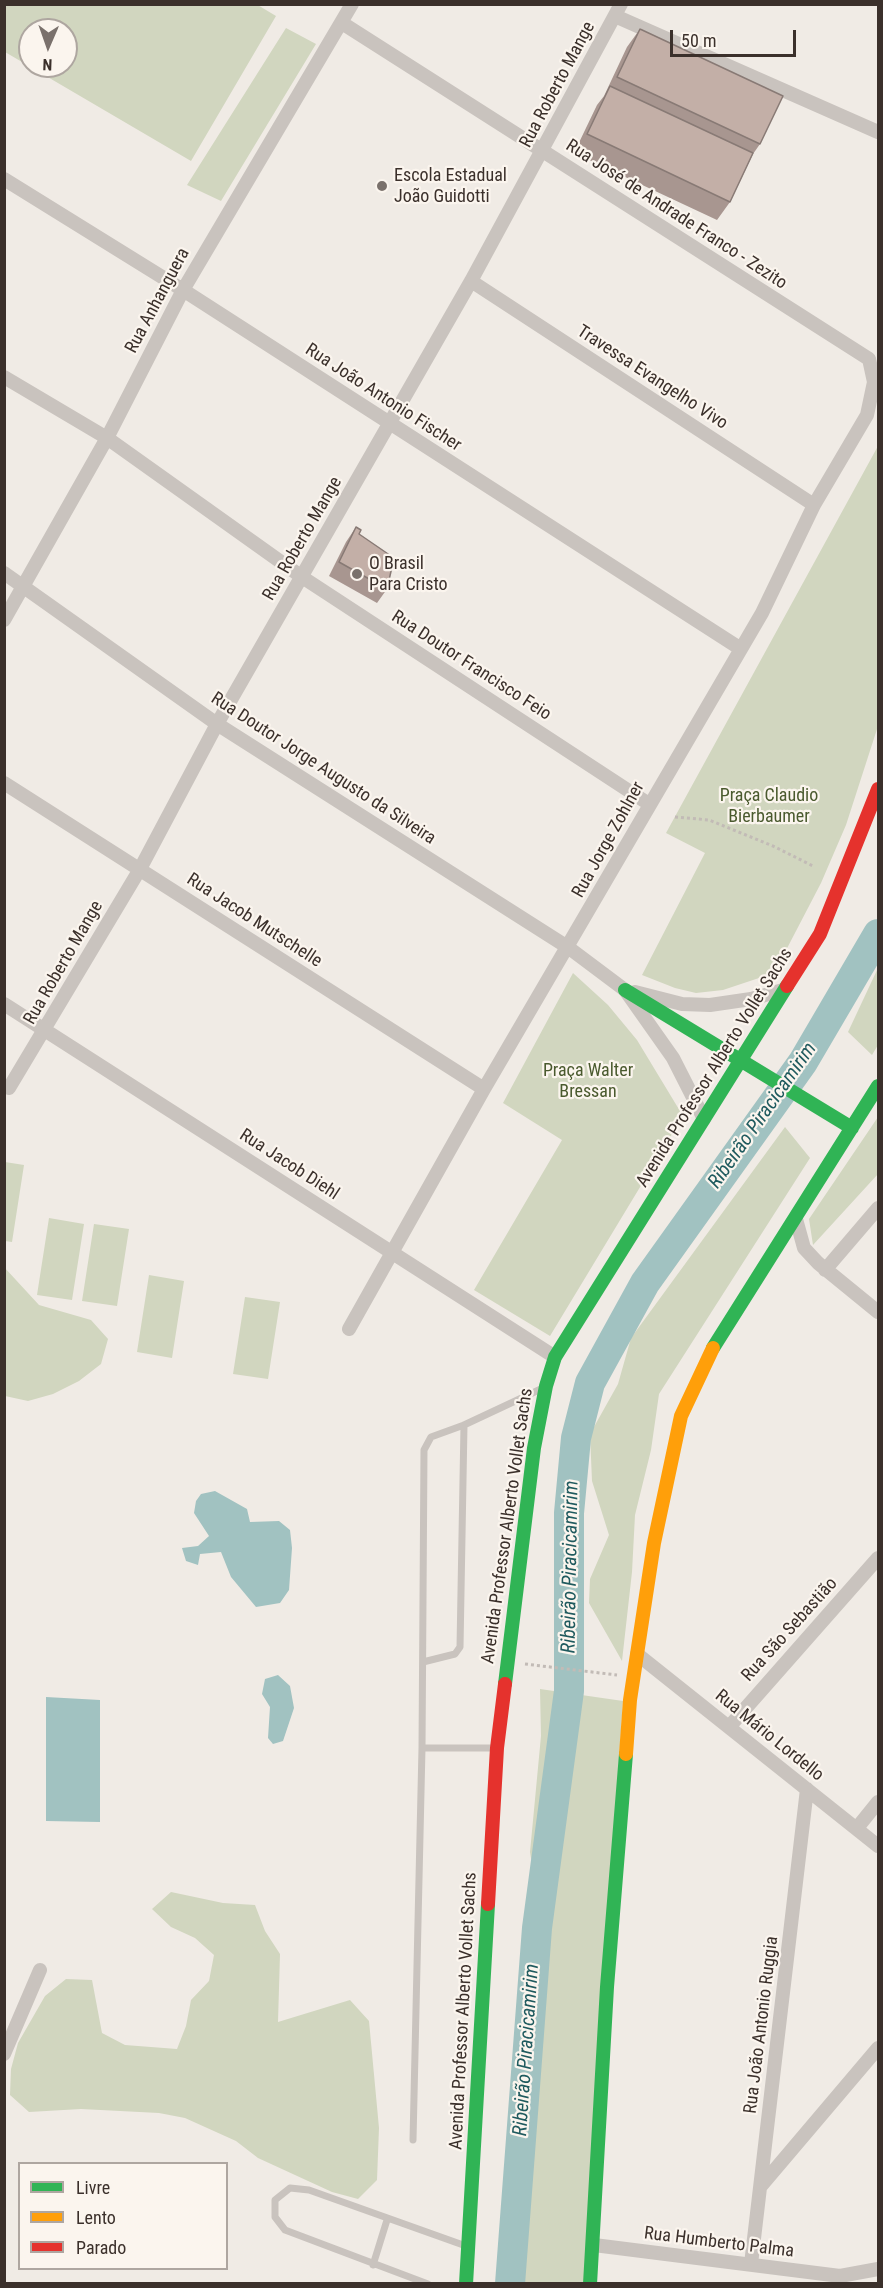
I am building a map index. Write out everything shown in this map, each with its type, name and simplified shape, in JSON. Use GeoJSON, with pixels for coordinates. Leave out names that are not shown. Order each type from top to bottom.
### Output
{"type":"FeatureCollection","features":[{"type":"Feature","properties":{"kind":"main road","name":"Avenida Professor Alberto Vollet Sachs"},"geometry":{"type":"LineString","coordinates":[[466,2283],[497,1748],[534,1448],[546,1386],[555,1357],[740,1058],[820,934],[879,789]]}},
{"type":"Feature","properties":{"kind":"main road"},"geometry":{"type":"LineString","coordinates":[[625,990],[852,1128]]}},
{"type":"Feature","properties":{"kind":"main road"},"geometry":{"type":"LineString","coordinates":[[590,2283],[594,2245],[607,1987],[630,1700],[654,1543],[681,1416],[714,1345],[879,1086]]}},
{"type":"Feature","properties":{"kind":"street","name":"Rua Anhanguera"},"geometry":{"type":"LineString","coordinates":[[4,620],[107,438],[183,290],[240,190],[352,4]]}},
{"type":"Feature","properties":{"kind":"street"},"geometry":{"type":"LineString","coordinates":[[618,10],[879,132]]}},
{"type":"Feature","properties":{"kind":"street","name":"Rua Roberto Mange"},"geometry":{"type":"LineString","coordinates":[[9,1088],[140,869],[218,724],[471,281],[618,10]]}},
{"type":"Feature","properties":{"kind":"street","name":"Rua José de Andrade Franco - Zezito"},"geometry":{"type":"LineString","coordinates":[[342,22],[869,359]]}},
{"type":"Feature","properties":{"kind":"street","name":"Rua João Antonio Fischer"},"geometry":{"type":"LineString","coordinates":[[4,179],[183,290],[741,649]]}},
{"type":"Feature","properties":{"kind":"street","name":"Travessa Evangelho Vivo"},"geometry":{"type":"LineString","coordinates":[[471,281],[814,505]]}},
{"type":"Feature","properties":{"kind":"street","name":"Rua Jorge Zohlner"},"geometry":{"type":"LineString","coordinates":[[349,1329],[484,1089],[569,948],[649,804],[762,613],[814,505],[867,414],[873,382],[869,359]]}},
{"type":"Feature","properties":{"kind":"street","name":"Rua Doutor Francisco Feio"},"geometry":{"type":"LineString","coordinates":[[4,377],[107,438],[302,577],[649,804]]}},
{"type":"Feature","properties":{"kind":"street","name":"Rua Doutor Jorge Augusto da Silveira"},"geometry":{"type":"LineString","coordinates":[[4,573],[218,724],[569,948],[625,990],[673,1058],[704,1119]]}},
{"type":"Feature","properties":{"kind":"street","name":"Rua Jacob Mutschelle"},"geometry":{"type":"LineString","coordinates":[[4,783],[484,1089]]}},
{"type":"Feature","properties":{"kind":"street","name":"Rua Doutor Jorge Augusto da Silveira"},"geometry":{"type":"LineString","coordinates":[[625,990],[682,1004],[710,1005],[751,999],[783,990]]}},
{"type":"Feature","properties":{"kind":"street","name":"Rua Jacob Diehl"},"geometry":{"type":"LineString","coordinates":[[4,1004],[555,1357]]}},
{"type":"Feature","properties":{"kind":"street"},"geometry":{"type":"LineString","coordinates":[[825,1270],[879,1208]]}},
{"type":"Feature","properties":{"kind":"street"},"geometry":{"type":"LineString","coordinates":[[796,1219],[804,1248],[825,1270],[879,1312]]}},
{"type":"Feature","properties":{"kind":"street","name":"Rua São Sebastião"},"geometry":{"type":"LineString","coordinates":[[729,1727],[879,1558]]}},
{"type":"Feature","properties":{"kind":"street","name":"Rua Mário Lordello"},"geometry":{"type":"LineString","coordinates":[[637,1654],[879,1846]]}},
{"type":"Feature","properties":{"kind":"street","name":"Rua João Antonio Ruggia"},"geometry":{"type":"LineString","coordinates":[[751,2264],[807,1789]]}},
{"type":"Feature","properties":{"kind":"street"},"geometry":{"type":"LineString","coordinates":[[856,1828],[879,1802]]}},
{"type":"Feature","properties":{"kind":"street"},"geometry":{"type":"LineString","coordinates":[[4,2054],[40,1970]]}},
{"type":"Feature","properties":{"kind":"street"},"geometry":{"type":"LineString","coordinates":[[761,2186],[879,2048]]}},
{"type":"Feature","properties":{"kind":"street","name":"Rua Humberto Palma"},"geometry":{"type":"LineString","coordinates":[[594,2245],[751,2264],[838,2280],[879,2269]]}},
{"type":"Feature","properties":{"kind":"lane"},"geometry":{"type":"LineString","coordinates":[[413,2140],[422,1748],[424,1450],[431,1437],[465,1425],[546,1386]]}},
{"type":"Feature","properties":{"kind":"lane"},"geometry":{"type":"LineString","coordinates":[[423,1662],[455,1654],[460,1647],[462,1636],[465,1425]]}},
{"type":"Feature","properties":{"kind":"lane"},"geometry":{"type":"LineString","coordinates":[[422,1748],[497,1748]]}},
{"type":"Feature","properties":{"kind":"lane"},"geometry":{"type":"LineString","coordinates":[[428,2283],[373,2265],[285,2230],[275,2217],[275,2200],[290,2188],[309,2190],[387,2220],[468,2247]]}},
{"type":"Feature","properties":{"kind":"lane"},"geometry":{"type":"LineString","coordinates":[[373,2265],[387,2220]]}},
{"type":"Feature","properties":{"kind":"path"},"geometry":{"type":"LineString","coordinates":[[675,817],[709,820],[813,866]]}},
{"type":"Feature","properties":{"kind":"path"},"geometry":{"type":"LineString","coordinates":[[542,1668],[606,1672]]}},
{"type":"Feature","properties":{"kind":"green space"},"geometry":{"type":"Polygon","coordinates":[[[256,4],[276,16],[191,161],[49,78],[78,78],[78,18],[18,18],[18,60],[5,52],[5,5],[256,4]]]}},
{"type":"Feature","properties":{"kind":"green space"},"geometry":{"type":"Polygon","coordinates":[[[286,28],[316,44],[221,201],[187,185],[286,28]]]}},
{"type":"Feature","properties":{"kind":"green space","name":"Praça Claudio Bierbaumer"},"geometry":{"type":"Polygon","coordinates":[[[878,446],[878,726],[846,825],[821,883],[783,956],[768,975],[723,990],[696,993],[675,988],[642,975],[705,853],[666,833],[878,446]]]}},
{"type":"Feature","properties":{"kind":"green space"},"geometry":{"type":"Polygon","coordinates":[[[878,968],[878,1045],[872,1055],[848,1032],[878,968]]]}},
{"type":"Feature","properties":{"kind":"green space","name":"Praça Walter Bressan"},"geometry":{"type":"Polygon","coordinates":[[[573,973],[608,1005],[637,1040],[683,1116],[550,1336],[474,1290],[562,1140],[503,1103],[573,973]]]}},
{"type":"Feature","properties":{"kind":"green space"},"geometry":{"type":"Polygon","coordinates":[[[878,1117],[878,1174],[813,1245],[809,1219],[878,1117]]]}},
{"type":"Feature","properties":{"kind":"green space"},"geometry":{"type":"Polygon","coordinates":[[[785,1127],[810,1158],[659,1394],[651,1450],[635,1515],[632,1572],[622,1661],[589,1603],[590,1579],[609,1535],[592,1481],[590,1434],[618,1384],[631,1338],[785,1127]]]}},
{"type":"Feature","properties":{"kind":"green space"},"geometry":{"type":"Polygon","coordinates":[[[5,1162],[24,1165],[12,1242],[5,1241],[5,1162]]]}},
{"type":"Feature","properties":{"kind":"green space"},"geometry":{"type":"Polygon","coordinates":[[[49,1218],[84,1224],[72,1300],[37,1295],[49,1218]]]}},
{"type":"Feature","properties":{"kind":"green space"},"geometry":{"type":"Polygon","coordinates":[[[94,1224],[129,1229],[117,1306],[82,1301],[94,1224]]]}},
{"type":"Feature","properties":{"kind":"green space"},"geometry":{"type":"Polygon","coordinates":[[[4,1267],[39,1305],[91,1320],[108,1339],[101,1364],[79,1381],[53,1394],[28,1401],[5,1396],[4,1267]]]}},
{"type":"Feature","properties":{"kind":"green space"},"geometry":{"type":"Polygon","coordinates":[[[149,1275],[184,1281],[172,1358],[137,1352],[149,1275]]]}},
{"type":"Feature","properties":{"kind":"green space"},"geometry":{"type":"Polygon","coordinates":[[[245,1297],[280,1302],[268,1379],[233,1374],[245,1297]]]}},
{"type":"Feature","properties":{"kind":"green space"},"geometry":{"type":"Polygon","coordinates":[[[540,1689],[623,1701],[584,2283],[518,2284],[543,1933],[530,1852],[541,1736],[540,1689]]]}},
{"type":"Feature","properties":{"kind":"green space"},"geometry":{"type":"Polygon","coordinates":[[[171,1892],[223,1903],[255,1905],[265,1931],[280,1954],[278,2022],[350,2000],[369,2021],[379,2128],[377,2180],[358,2199],[332,2192],[258,2158],[236,2141],[185,2118],[159,2113],[81,2109],[29,2112],[10,2095],[11,2069],[18,2043],[45,1996],[66,1979],[92,1980],[102,2033],[125,2045],[177,2049],[186,2026],[191,2000],[209,1981],[214,1955],[195,1938],[171,1927],[152,1909],[171,1892]]]}},
{"type":"Feature","properties":{"kind":"water"},"geometry":{"type":"Polygon","coordinates":[[[215,1491],[247,1509],[250,1522],[279,1521],[290,1530],[292,1548],[289,1590],[280,1603],[256,1607],[231,1577],[221,1552],[200,1554],[198,1565],[186,1561],[182,1548],[198,1546],[209,1536],[194,1513],[196,1501],[201,1494],[215,1491]]]}},
{"type":"Feature","properties":{"kind":"water"},"geometry":{"type":"Polygon","coordinates":[[[278,1675],[290,1686],[294,1708],[283,1741],[273,1744],[268,1738],[270,1707],[262,1694],[265,1679],[278,1675]]]}},
{"type":"Feature","properties":{"kind":"water"},"geometry":{"type":"Polygon","coordinates":[[[46,1697],[100,1700],[100,1822],[46,1821],[46,1697]]]}},
{"type":"Feature","properties":{"kind":"building"},"geometry":{"type":"Polygon","coordinates":[[[640,29],[783,96],[760,144],[617,77],[640,29]]]}},
{"type":"Feature","properties":{"kind":"building"},"geometry":{"type":"Polygon","coordinates":[[[610,86],[753,153],[730,202],[587,134],[610,86]]]}},
{"type":"Feature","properties":{"kind":"building"},"geometry":{"type":"Polygon","coordinates":[[[356,527],[361,530],[359,534],[394,558],[387,589],[339,562],[356,527]]]}},
{"type":"Feature","properties":{"kind":"waterway","name":"Ribeirão Piracicamirim"},"geometry":{"type":"LineString","coordinates":[[510,2284],[537,1928],[569,1691],[569,1513],[576,1438],[590,1383],[645,1283],[803,1062],[878,934]]}},
{"type":"Feature","properties":{"kind":"traffic: fast"},"geometry":{"type":"LineString","coordinates":[[505,1684],[534,1448],[546,1386],[555,1357],[787,986]]}},
{"type":"Feature","properties":{"kind":"traffic: fast"},"geometry":{"type":"LineString","coordinates":[[625,990],[852,1128]]}},
{"type":"Feature","properties":{"kind":"traffic: fast"},"geometry":{"type":"LineString","coordinates":[[713,1348],[878,1086]]}},
{"type":"Feature","properties":{"kind":"traffic: fast"},"geometry":{"type":"LineString","coordinates":[[590,2284],[607,1987],[626,1754]]}},
{"type":"Feature","properties":{"kind":"traffic: fast"},"geometry":{"type":"LineString","coordinates":[[466,2284],[488,1904]]}},
{"type":"Feature","properties":{"kind":"traffic: slow"},"geometry":{"type":"LineString","coordinates":[[626,1754],[630,1700],[654,1543],[681,1416],[713,1348]]}},
{"type":"Feature","properties":{"kind":"traffic: jam"},"geometry":{"type":"LineString","coordinates":[[787,986],[820,934],[878,789]]}},
{"type":"Feature","properties":{"kind":"traffic: jam"},"geometry":{"type":"LineString","coordinates":[[488,1904],[497,1748],[505,1684]]}},
{"type":"Feature","properties":{"kind":"place","name":"Escola Estadual João Guidotti"},"geometry":{"type":"Point","coordinates":[382,186]}},
{"type":"Feature","properties":{"kind":"place","name":"O Brasil Para Cristo"},"geometry":{"type":"Point","coordinates":[357,574]}}]}
